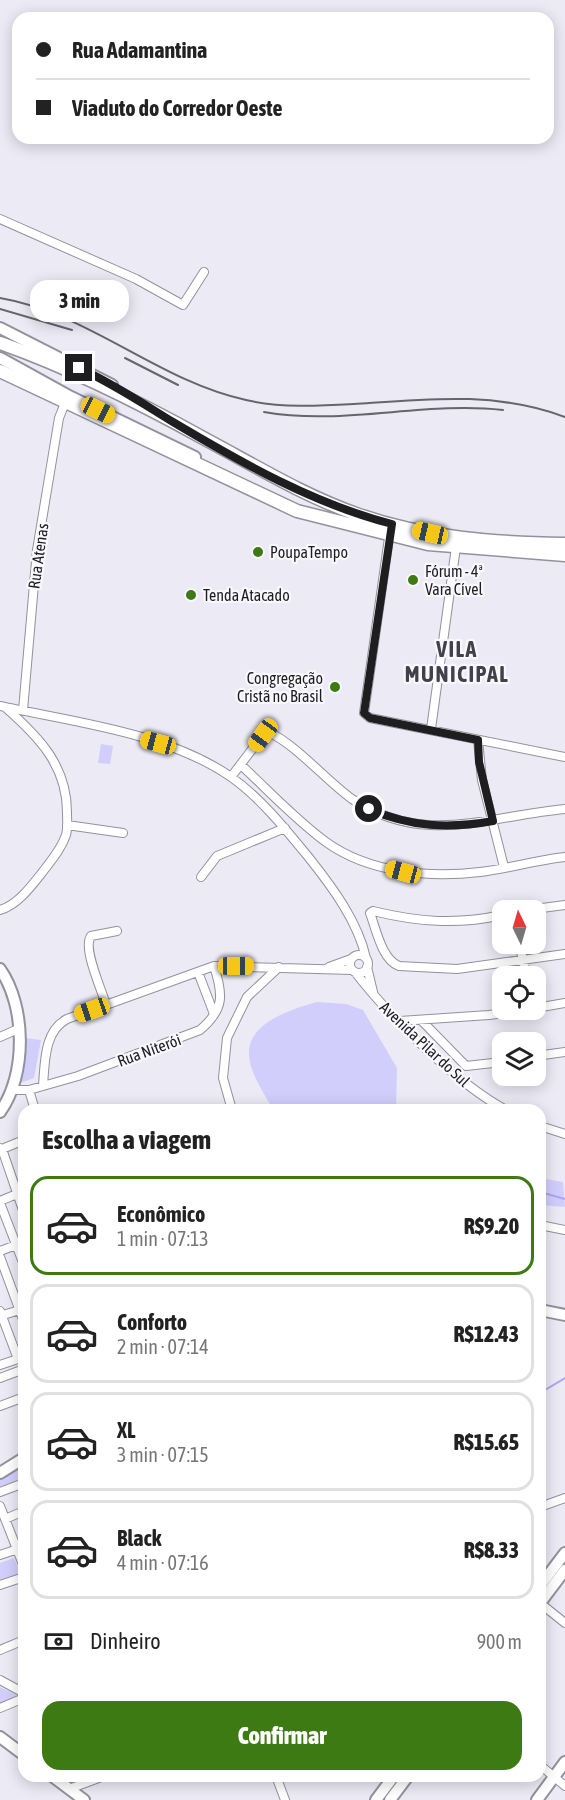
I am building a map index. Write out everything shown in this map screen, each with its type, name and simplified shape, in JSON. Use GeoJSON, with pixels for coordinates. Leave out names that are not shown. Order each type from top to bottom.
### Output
{"type":"FeatureCollection","features":[{"type":"Feature","properties":{"kind":"main road"},"geometry":{"type":"LineString","coordinates":[[0,328],[139,399],[172,422]]}},
{"type":"Feature","properties":{"kind":"main road"},"geometry":{"type":"LineString","coordinates":[[0,343],[45,360],[172,422],[294,489],[391,530],[499,543],[565,544]]}},
{"type":"Feature","properties":{"kind":"main road"},"geometry":{"type":"LineString","coordinates":[[0,358],[66,399]]}},
{"type":"Feature","properties":{"kind":"main road"},"geometry":{"type":"LineString","coordinates":[[0,371],[66,399],[297,511],[391,530],[456,547],[565,555]]}},
{"type":"Feature","properties":{"kind":"main road"},"geometry":{"type":"LineString","coordinates":[[0,969],[4,983],[16,1004],[18,1029],[14,1090],[0,1112]]}},
{"type":"Feature","properties":{"kind":"main road"},"geometry":{"type":"LineString","coordinates":[[546,1311],[565,1315]]}},
{"type":"Feature","properties":{"kind":"main road"},"geometry":{"type":"LineString","coordinates":[[0,1473],[18,1462]]}},
{"type":"Feature","properties":{"kind":"main road"},"geometry":{"type":"LineString","coordinates":[[546,1578],[565,1553]]}},
{"type":"Feature","properties":{"kind":"main road"},"geometry":{"type":"LineString","coordinates":[[546,1595],[565,1570]]}},
{"type":"Feature","properties":{"kind":"main road"},"geometry":{"type":"LineString","coordinates":[[0,1737],[18,1750]]}},
{"type":"Feature","properties":{"kind":"main road"},"geometry":{"type":"LineString","coordinates":[[537,1800],[565,1762]]}},
{"type":"Feature","properties":{"kind":"main road"},"geometry":{"type":"LineString","coordinates":[[60,1782],[84,1800]]}},
{"type":"Feature","properties":{"kind":"main road"},"geometry":{"type":"LineString","coordinates":[[376,1800],[390,1782]]}},
{"type":"Feature","properties":{"kind":"main road"},"geometry":{"type":"LineString","coordinates":[[390,1800],[404,1782]]}},
{"type":"Feature","properties":{"kind":"street"},"geometry":{"type":"LineString","coordinates":[[0,219],[136,279],[183,305],[204,272]]}},
{"type":"Feature","properties":{"kind":"street","name":"Rua Atenas"},"geometry":{"type":"LineString","coordinates":[[23,710],[37,550],[59,418],[66,399]]}},
{"type":"Feature","properties":{"kind":"street"},"geometry":{"type":"LineString","coordinates":[[391,530],[363,706],[364,713],[370,718],[565,757]]}},
{"type":"Feature","properties":{"kind":"street"},"geometry":{"type":"LineString","coordinates":[[431,729],[456,547]]}},
{"type":"Feature","properties":{"kind":"street"},"geometry":{"type":"LineString","coordinates":[[0,910],[17,900],[40,875],[60,848],[67,825],[65,791],[50,752],[33,732],[3,707]]}},
{"type":"Feature","properties":{"kind":"street","name":"Avenida Pilar do Sul"},"geometry":{"type":"LineString","coordinates":[[3,707],[38,713],[158,743],[197,758],[231,777],[285,828],[330,887],[358,934],[374,996]]}},
{"type":"Feature","properties":{"kind":"street"},"geometry":{"type":"LineString","coordinates":[[33,732],[38,713]]}},
{"type":"Feature","properties":{"kind":"street"},"geometry":{"type":"LineString","coordinates":[[231,777],[263,735],[273,734],[353,799],[391,818],[432,827],[493,821],[565,809]]}},
{"type":"Feature","properties":{"kind":"street"},"geometry":{"type":"LineString","coordinates":[[478,740],[479,762],[504,867]]}},
{"type":"Feature","properties":{"kind":"street"},"geometry":{"type":"LineString","coordinates":[[241,765],[326,842],[354,857],[403,872],[468,873],[565,857]]}},
{"type":"Feature","properties":{"kind":"street"},"geometry":{"type":"LineString","coordinates":[[67,825],[123,832]]}},
{"type":"Feature","properties":{"kind":"street"},"geometry":{"type":"LineString","coordinates":[[201,877],[217,856],[285,828]]}},
{"type":"Feature","properties":{"kind":"street"},"geometry":{"type":"LineString","coordinates":[[546,908],[565,905]]}},
{"type":"Feature","properties":{"kind":"street"},"geometry":{"type":"LineString","coordinates":[[492,918],[433,922],[371,912],[386,953],[393,964],[422,969],[458,969],[565,954]]}},
{"type":"Feature","properties":{"kind":"street"},"geometry":{"type":"LineString","coordinates":[[106,1005],[88,941],[91,936],[117,931]]}},
{"type":"Feature","properties":{"kind":"street"},"geometry":{"type":"LineString","coordinates":[[354,971],[353,957],[358,934]]}},
{"type":"Feature","properties":{"kind":"street"},"geometry":{"type":"LineString","coordinates":[[521,954],[524,966]]}},
{"type":"Feature","properties":{"kind":"street"},"geometry":{"type":"LineString","coordinates":[[43,1085],[45,1056],[57,1025],[67,1019],[214,966],[324,968],[361,972],[367,963],[353,957],[324,968]]}},
{"type":"Feature","properties":{"kind":"street"},"geometry":{"type":"LineString","coordinates":[[214,966],[222,993],[214,1014]]}},
{"type":"Feature","properties":{"kind":"street"},"geometry":{"type":"LineString","coordinates":[[230,1104],[223,1078],[227,1038],[247,997],[279,967]]}},
{"type":"Feature","properties":{"kind":"street","name":"Avenida Pilar do Sul"},"geometry":{"type":"LineString","coordinates":[[354,971],[374,996],[400,1021],[471,1087],[497,1104]]}},
{"type":"Feature","properties":{"kind":"street"},"geometry":{"type":"LineString","coordinates":[[198,972],[214,1014]]}},
{"type":"Feature","properties":{"kind":"street"},"geometry":{"type":"LineString","coordinates":[[546,1006],[565,1003]]}},
{"type":"Feature","properties":{"kind":"street"},"geometry":{"type":"LineString","coordinates":[[400,1021],[492,1013]]}},
{"type":"Feature","properties":{"kind":"street","name":"Rua Niterói"},"geometry":{"type":"LineString","coordinates":[[14,1090],[29,1090],[78,1076],[189,1035],[204,1026],[214,1014]]}},
{"type":"Feature","properties":{"kind":"street"},"geometry":{"type":"LineString","coordinates":[[421,1020],[466,1066],[492,1063]]}},
{"type":"Feature","properties":{"kind":"street"},"geometry":{"type":"LineString","coordinates":[[0,1037],[18,1029]]}},
{"type":"Feature","properties":{"kind":"street"},"geometry":{"type":"LineString","coordinates":[[546,1055],[565,1052]]}},
{"type":"Feature","properties":{"kind":"street"},"geometry":{"type":"LineString","coordinates":[[29,1090],[33,1104]]}},
{"type":"Feature","properties":{"kind":"street"},"geometry":{"type":"LineString","coordinates":[[546,1128],[565,1134]]}},
{"type":"Feature","properties":{"kind":"street"},"geometry":{"type":"LineString","coordinates":[[18,1145],[1,1148],[18,1187]]}},
{"type":"Feature","properties":{"kind":"street"},"geometry":{"type":"LineString","coordinates":[[18,1193],[0,1202],[18,1240]]}},
{"type":"Feature","properties":{"kind":"street"},"geometry":{"type":"LineString","coordinates":[[546,1226],[565,1230]]}},
{"type":"Feature","properties":{"kind":"street"},"geometry":{"type":"LineString","coordinates":[[0,1251],[18,1245]]}},
{"type":"Feature","properties":{"kind":"street"},"geometry":{"type":"LineString","coordinates":[[0,1257],[18,1300]]}},
{"type":"Feature","properties":{"kind":"street"},"geometry":{"type":"LineString","coordinates":[[18,1310],[1,1314],[18,1351]]}},
{"type":"Feature","properties":{"kind":"street"},"geometry":{"type":"LineString","coordinates":[[0,1365],[18,1359]]}},
{"type":"Feature","properties":{"kind":"street"},"geometry":{"type":"LineString","coordinates":[[0,1378],[18,1372]]}},
{"type":"Feature","properties":{"kind":"street"},"geometry":{"type":"LineString","coordinates":[[0,1406],[18,1399]]}},
{"type":"Feature","properties":{"kind":"street"},"geometry":{"type":"LineString","coordinates":[[0,1492],[18,1485]]}},
{"type":"Feature","properties":{"kind":"street"},"geometry":{"type":"LineString","coordinates":[[546,1505],[565,1498]]}},
{"type":"Feature","properties":{"kind":"street"},"geometry":{"type":"LineString","coordinates":[[0,1506],[18,1544]]}},
{"type":"Feature","properties":{"kind":"street"},"geometry":{"type":"LineString","coordinates":[[5,1519],[18,1514]]}},
{"type":"Feature","properties":{"kind":"street"},"geometry":{"type":"LineString","coordinates":[[0,1556],[18,1549]]}},
{"type":"Feature","properties":{"kind":"street"},"geometry":{"type":"LineString","coordinates":[[0,1585],[18,1578]]}},
{"type":"Feature","properties":{"kind":"street"},"geometry":{"type":"LineString","coordinates":[[546,1608],[565,1623]]}},
{"type":"Feature","properties":{"kind":"street"},"geometry":{"type":"LineString","coordinates":[[0,1650],[18,1642]]}},
{"type":"Feature","properties":{"kind":"street"},"geometry":{"type":"LineString","coordinates":[[0,1680],[18,1690]]}},
{"type":"Feature","properties":{"kind":"street"},"geometry":{"type":"LineString","coordinates":[[0,1708],[18,1700]]}},
{"type":"Feature","properties":{"kind":"street"},"geometry":{"type":"LineString","coordinates":[[546,1770],[565,1786]]}},
{"type":"Feature","properties":{"kind":"street"},"geometry":{"type":"LineString","coordinates":[[69,1789],[88,1782]]}},
{"type":"Feature","properties":{"kind":"street"},"geometry":{"type":"LineString","coordinates":[[278,1782],[285,1800]]}},
{"type":"Feature","properties":{"kind":"shaded area"},"geometry":{"type":"Polygon","coordinates":[[[101,744],[113,746],[110,764],[98,763],[101,744]]]}},
{"type":"Feature","properties":{"kind":"shaded area"},"geometry":{"type":"Polygon","coordinates":[[[317,1002],[346,1004],[363,1010],[397,1068],[396,1104],[270,1104],[252,1069],[249,1055],[250,1044],[255,1034],[263,1026],[284,1013],[317,1002]]]}},
{"type":"Feature","properties":{"kind":"shaded area"},"geometry":{"type":"Polygon","coordinates":[[[25,1038],[41,1040],[34,1078],[20,1083],[25,1038]]]}},
{"type":"Feature","properties":{"kind":"shaded area"},"geometry":{"type":"Polygon","coordinates":[[[546,1179],[563,1182],[565,1207],[546,1205],[546,1179]]]}},
{"type":"Feature","properties":{"kind":"shaded area"},"geometry":{"type":"Polygon","coordinates":[[[18,1468],[18,1480],[0,1487],[0,1479],[18,1468]]]}},
{"type":"Feature","properties":{"kind":"shaded area"},"geometry":{"type":"Polygon","coordinates":[[[14,1558],[18,1567],[18,1575],[0,1582],[0,1563],[14,1558]]]}},
{"type":"Feature","properties":{"kind":"shaded area"},"geometry":{"type":"Polygon","coordinates":[[[0,1687],[18,1696],[18,1696],[0,1703],[0,1687]]]}},
{"type":"Feature","properties":{"kind":"waterway"},"geometry":{"type":"LineString","coordinates":[[546,1194],[565,1199]]}},
{"type":"Feature","properties":{"kind":"waterway"},"geometry":{"type":"LineString","coordinates":[[546,1389],[565,1378]]}},
{"type":"Feature","properties":{"kind":"railway"},"geometry":{"type":"LineString","coordinates":[[0,298],[33,306],[64,318],[183,378],[214,391],[246,400],[300,406],[434,399],[487,400],[513,403],[565,417]]}},
{"type":"Feature","properties":{"kind":"railway"},"geometry":{"type":"LineString","coordinates":[[0,309],[72,330]]}},
{"type":"Feature","properties":{"kind":"railway"},"geometry":{"type":"LineString","coordinates":[[125,358],[178,385]]}},
{"type":"Feature","properties":{"kind":"railway"},"geometry":{"type":"LineString","coordinates":[[264,412],[294,416],[324,416],[443,408],[503,410]]}},
{"type":"Feature","properties":{"kind":"place","name":"PoupaTempo"},"geometry":{"type":"Point","coordinates":[258,552]}},
{"type":"Feature","properties":{"kind":"place","name":"Fórum - 4ª Vara Cível"},"geometry":{"type":"Point","coordinates":[413,580]}},
{"type":"Feature","properties":{"kind":"place","name":"Tenda Atacado"},"geometry":{"type":"Point","coordinates":[191,595]}},
{"type":"Feature","properties":{"kind":"place","name":"Congregação Cristã no Brasil"},"geometry":{"type":"Point","coordinates":[335,687]}},
{"type":"Feature","properties":{"kind":"district","name":"VILA MUNICIPAL"},"geometry":{"type":"Point","coordinates":[457,662]}},
{"type":"Feature","properties":{"kind":"route"},"geometry":{"type":"LineString","coordinates":[[79,368],[150,405],[172,422],[294,489],[362,516],[392,524],[363,706],[364,713],[370,718],[478,740],[482,780],[493,821],[453,827],[432,827],[391,818],[369,809]]}}]}
